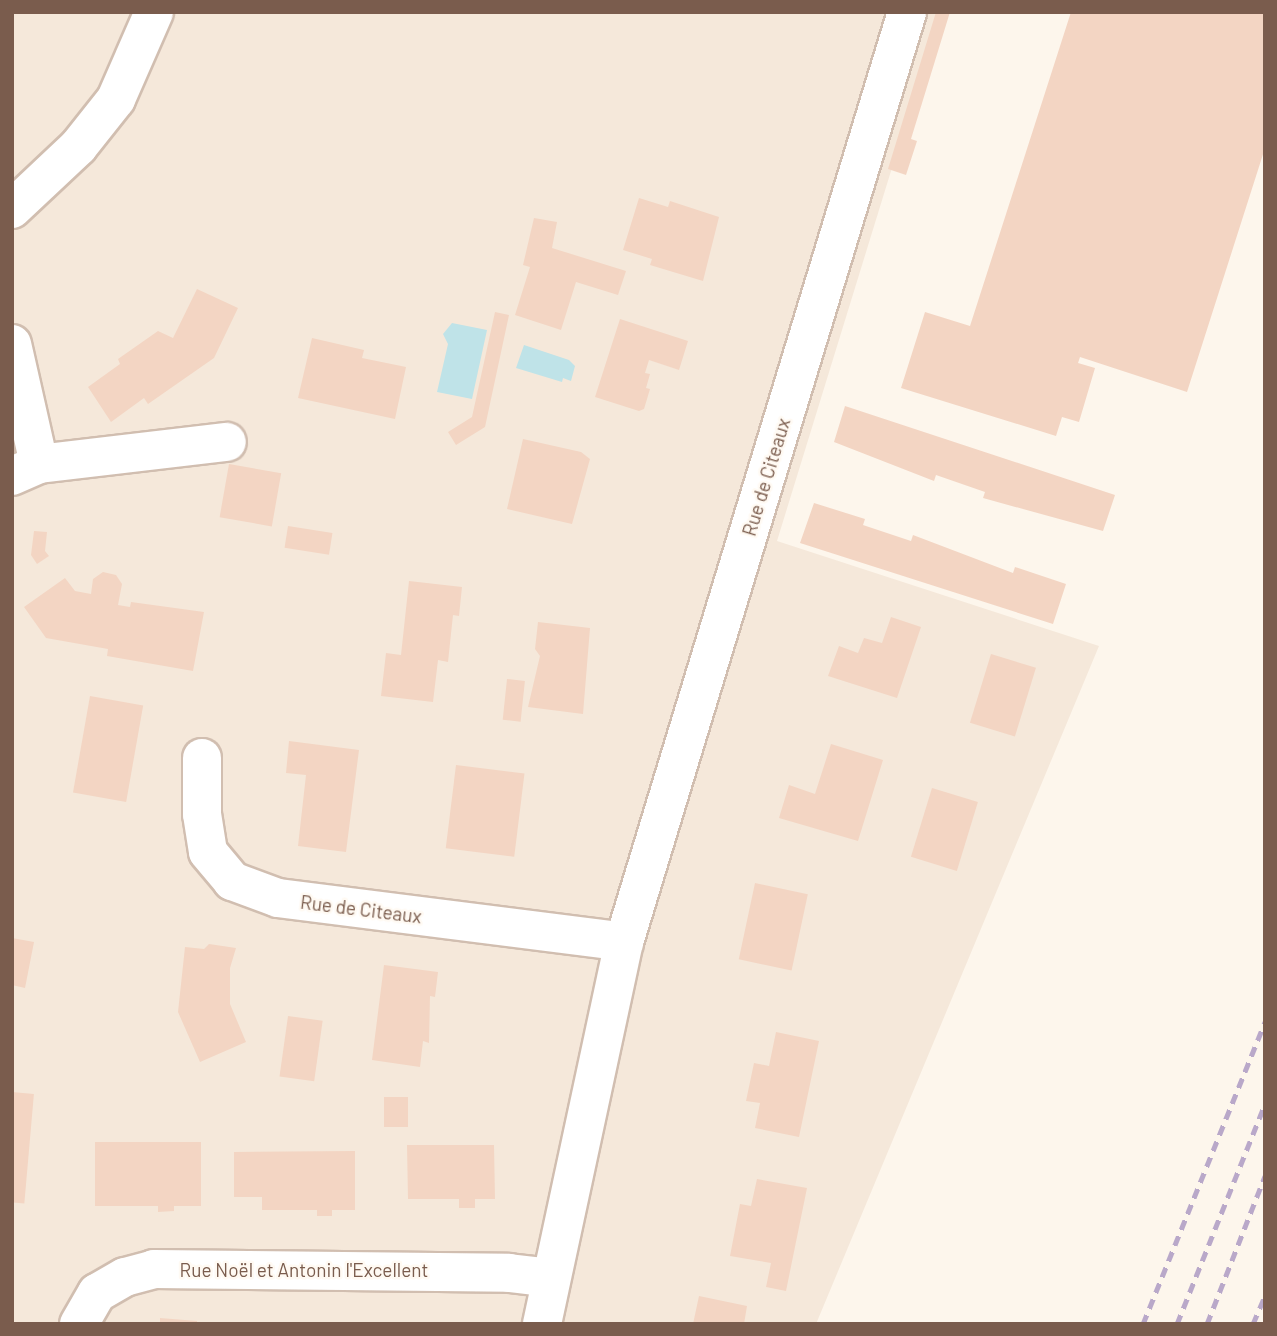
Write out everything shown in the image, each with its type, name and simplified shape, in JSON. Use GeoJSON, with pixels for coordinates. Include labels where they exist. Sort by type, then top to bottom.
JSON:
{"type":"FeatureCollection","features":[{"type":"Feature","properties":{"kind":"street"},"geometry":{"type":"LineString","coordinates":[[12,209],[78,147],[116,99],[154,12]]}},
{"type":"Feature","properties":{"kind":"street","name":"Rue de Citeaux"},"geometry":{"type":"LineString","coordinates":[[542,1324],[624,942],[907,12]]}},
{"type":"Feature","properties":{"kind":"street"},"geometry":{"type":"LineString","coordinates":[[12,344],[26,470],[227,442]]}},
{"type":"Feature","properties":{"kind":"street","name":"Rue de Citeaux"},"geometry":{"type":"LineString","coordinates":[[202,758],[202,814],[208,852],[232,881],[278,898],[624,942]]}},
{"type":"Feature","properties":{"kind":"street","name":"Rue Noël et Antonin l'Excellent"},"geometry":{"type":"LineString","coordinates":[[79,1324],[97,1293],[124,1277],[154,1269],[495,1272],[551,1278]]}},
{"type":"Feature","properties":{"kind":"shaded area"},"geometry":{"type":"Polygon","coordinates":[[[12,12],[940,12],[777,541],[1099,646],[816,1324],[12,1324],[12,12]]]}},
{"type":"Feature","properties":{"kind":"water"},"geometry":{"type":"Polygon","coordinates":[[[452,323],[487,330],[472,399],[437,392],[448,344],[443,334],[452,323]]]}},
{"type":"Feature","properties":{"kind":"water"},"geometry":{"type":"Polygon","coordinates":[[[524,345],[569,360],[575,366],[571,381],[563,378],[562,382],[516,368],[524,345]]]}},
{"type":"Feature","properties":{"kind":"building"},"geometry":{"type":"Polygon","coordinates":[[[936,12],[950,12],[911,139],[917,141],[906,175],[888,169],[936,12]]]}},
{"type":"Feature","properties":{"kind":"building"},"geometry":{"type":"Polygon","coordinates":[[[1071,12],[1265,12],[1265,148],[1187,392],[1080,357],[1078,363],[1095,368],[1079,422],[1062,417],[1056,436],[901,388],[925,312],[970,326],[1071,12]]]}},
{"type":"Feature","properties":{"kind":"building"},"geometry":{"type":"Polygon","coordinates":[[[639,198],[668,207],[670,201],[719,217],[703,281],[650,265],[652,259],[623,250],[639,198]]]}},
{"type":"Feature","properties":{"kind":"building"},"geometry":{"type":"Polygon","coordinates":[[[534,218],[557,222],[552,248],[626,271],[618,295],[576,282],[561,330],[515,315],[530,267],[523,265],[534,218]]]}},
{"type":"Feature","properties":{"kind":"building"},"geometry":{"type":"Polygon","coordinates":[[[197,289],[238,308],[214,358],[148,404],[144,398],[111,422],[88,387],[120,364],[118,359],[158,331],[173,338],[197,289]]]}},
{"type":"Feature","properties":{"kind":"building"},"geometry":{"type":"Polygon","coordinates":[[[495,312],[509,315],[485,427],[456,445],[448,432],[472,417],[495,312]]]}},
{"type":"Feature","properties":{"kind":"building"},"geometry":{"type":"Polygon","coordinates":[[[620,319],[688,341],[679,370],[649,360],[645,373],[650,374],[646,388],[650,389],[644,409],[639,411],[595,397],[620,319]]]}},
{"type":"Feature","properties":{"kind":"building"},"geometry":{"type":"Polygon","coordinates":[[[312,338],[364,350],[362,358],[406,367],[395,419],[298,398],[312,338]]]}},
{"type":"Feature","properties":{"kind":"building"},"geometry":{"type":"Polygon","coordinates":[[[845,406],[1115,495],[1103,531],[983,498],[985,492],[936,475],[934,481],[834,442],[845,406]]]}},
{"type":"Feature","properties":{"kind":"building"},"geometry":{"type":"Polygon","coordinates":[[[523,439],[581,452],[590,459],[572,524],[507,509],[523,439]]]}},
{"type":"Feature","properties":{"kind":"building"},"geometry":{"type":"Polygon","coordinates":[[[229,464],[281,473],[272,526],[220,517],[229,464]]]}},
{"type":"Feature","properties":{"kind":"building"},"geometry":{"type":"Polygon","coordinates":[[[814,503],[865,519],[863,525],[911,541],[913,535],[1013,573],[1015,567],[1066,584],[1053,624],[800,543],[814,503]]]}},
{"type":"Feature","properties":{"kind":"building"},"geometry":{"type":"Polygon","coordinates":[[[288,526],[332,533],[329,555],[285,548],[288,526]]]}},
{"type":"Feature","properties":{"kind":"building"},"geometry":{"type":"Polygon","coordinates":[[[34,531],[47,532],[45,551],[49,556],[37,564],[31,555],[34,531]]]}},
{"type":"Feature","properties":{"kind":"building"},"geometry":{"type":"Polygon","coordinates":[[[103,572],[116,575],[122,584],[118,605],[130,607],[131,602],[204,612],[193,671],[107,656],[108,649],[46,638],[24,607],[65,578],[75,591],[91,594],[93,579],[103,572]]]}},
{"type":"Feature","properties":{"kind":"building"},"geometry":{"type":"Polygon","coordinates":[[[409,581],[462,587],[459,616],[453,615],[448,662],[438,660],[433,702],[381,696],[386,653],[401,655],[409,581]]]}},
{"type":"Feature","properties":{"kind":"building"},"geometry":{"type":"Polygon","coordinates":[[[891,617],[921,627],[897,698],[828,676],[839,646],[858,653],[864,638],[882,643],[891,617]]]}},
{"type":"Feature","properties":{"kind":"building"},"geometry":{"type":"Polygon","coordinates":[[[538,622],[590,628],[583,714],[528,707],[540,656],[535,649],[538,622]]]}},
{"type":"Feature","properties":{"kind":"building"},"geometry":{"type":"Polygon","coordinates":[[[991,654],[1036,668],[1015,737],[970,723],[991,654]]]}},
{"type":"Feature","properties":{"kind":"building"},"geometry":{"type":"Polygon","coordinates":[[[507,679],[525,681],[521,722],[503,720],[507,679]]]}},
{"type":"Feature","properties":{"kind":"building"},"geometry":{"type":"Polygon","coordinates":[[[90,696],[143,705],[126,802],[73,793],[90,696]]]}},
{"type":"Feature","properties":{"kind":"building"},"geometry":{"type":"Polygon","coordinates":[[[289,741],[359,750],[346,852],[298,846],[306,775],[286,773],[289,741]]]}},
{"type":"Feature","properties":{"kind":"building"},"geometry":{"type":"Polygon","coordinates":[[[831,744],[883,760],[858,841],[779,818],[789,785],[815,794],[831,744]]]}},
{"type":"Feature","properties":{"kind":"building"},"geometry":{"type":"Polygon","coordinates":[[[456,765],[524,773],[514,857],[446,848],[456,765]]]}},
{"type":"Feature","properties":{"kind":"building"},"geometry":{"type":"Polygon","coordinates":[[[932,788],[978,802],[957,871],[911,857],[932,788]]]}},
{"type":"Feature","properties":{"kind":"building"},"geometry":{"type":"Polygon","coordinates":[[[755,883],[808,894],[792,971],[739,959],[755,883]]]}},
{"type":"Feature","properties":{"kind":"building"},"geometry":{"type":"Polygon","coordinates":[[[12,938],[34,942],[25,988],[12,985],[12,938]]]}},
{"type":"Feature","properties":{"kind":"building"},"geometry":{"type":"Polygon","coordinates":[[[209,944],[236,948],[230,968],[230,1004],[246,1042],[200,1062],[178,1012],[185,947],[204,949],[209,944]]]}},
{"type":"Feature","properties":{"kind":"building"},"geometry":{"type":"Polygon","coordinates":[[[384,965],[438,972],[435,997],[430,996],[429,1043],[423,1041],[420,1067],[372,1060],[384,965]]]}},
{"type":"Feature","properties":{"kind":"building"},"geometry":{"type":"Polygon","coordinates":[[[288,1016],[323,1021],[314,1081],[280,1076],[288,1016]]]}},
{"type":"Feature","properties":{"kind":"building"},"geometry":{"type":"Polygon","coordinates":[[[776,1032],[819,1041],[799,1137],[755,1128],[760,1103],[746,1101],[754,1063],[769,1066],[776,1032]]]}},
{"type":"Feature","properties":{"kind":"building"},"geometry":{"type":"Polygon","coordinates":[[[12,1092],[34,1094],[24,1203],[12,1202],[12,1092]]]}},
{"type":"Feature","properties":{"kind":"building"},"geometry":{"type":"Polygon","coordinates":[[[384,1097],[408,1097],[408,1127],[384,1127],[384,1097]]]}},
{"type":"Feature","properties":{"kind":"building"},"geometry":{"type":"Polygon","coordinates":[[[95,1142],[201,1142],[201,1206],[174,1206],[174,1211],[158,1212],[158,1206],[95,1206],[95,1142]]]}},
{"type":"Feature","properties":{"kind":"building"},"geometry":{"type":"Polygon","coordinates":[[[407,1145],[494,1145],[495,1199],[475,1199],[475,1208],[459,1208],[459,1199],[408,1199],[407,1145]]]}},
{"type":"Feature","properties":{"kind":"building"},"geometry":{"type":"Polygon","coordinates":[[[355,1151],[355,1210],[332,1210],[332,1216],[317,1216],[317,1210],[262,1210],[262,1197],[234,1197],[234,1152],[355,1151]]]}},
{"type":"Feature","properties":{"kind":"building"},"geometry":{"type":"Polygon","coordinates":[[[757,1179],[807,1188],[786,1291],[766,1287],[771,1263],[730,1256],[740,1204],[751,1206],[757,1179]]]}},
{"type":"Feature","properties":{"kind":"building"},"geometry":{"type":"Polygon","coordinates":[[[699,1296],[747,1306],[744,1324],[693,1324],[699,1296]]]}},
{"type":"Feature","properties":{"kind":"building"},"geometry":{"type":"Polygon","coordinates":[[[160,1318],[197,1321],[197,1324],[160,1324],[160,1318]]]}},
{"type":"Feature","properties":{"kind":"railway"},"geometry":{"type":"LineString","coordinates":[[1143,1324],[1265,1022]]}},
{"type":"Feature","properties":{"kind":"railway"},"geometry":{"type":"LineString","coordinates":[[1177,1324],[1265,1104]]}},
{"type":"Feature","properties":{"kind":"railway"},"geometry":{"type":"LineString","coordinates":[[1207,1324],[1265,1176]]}},
{"type":"Feature","properties":{"kind":"railway"},"geometry":{"type":"LineString","coordinates":[[1253,1324],[1265,1296]]}}]}
